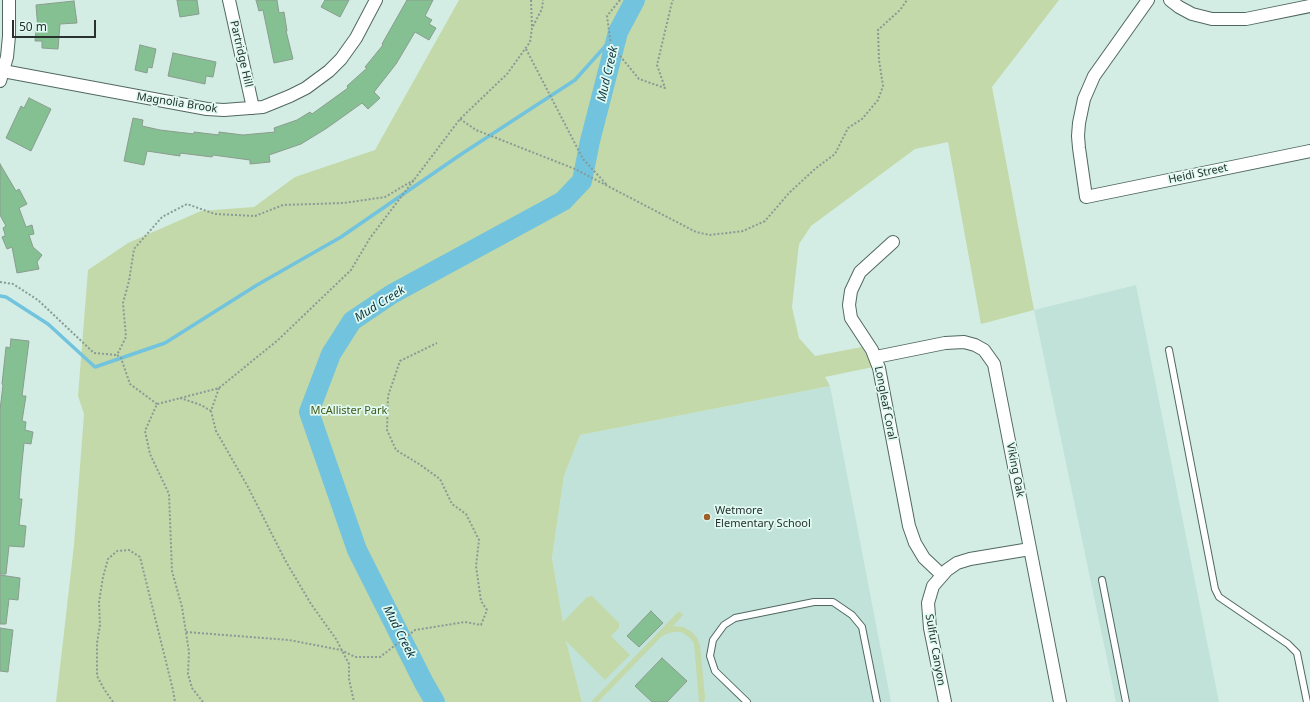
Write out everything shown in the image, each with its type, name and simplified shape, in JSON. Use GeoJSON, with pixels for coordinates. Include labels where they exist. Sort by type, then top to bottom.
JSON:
{"type":"FeatureCollection","features":[{"type":"Feature","properties":{"kind":"street"},"geometry":{"type":"LineString","coordinates":[[2,76],[7,57],[9,36],[9,0]]}},
{"type":"Feature","properties":{"kind":"street","name":"Partridge Hill"},"geometry":{"type":"LineString","coordinates":[[229,0],[253,108]]}},
{"type":"Feature","properties":{"kind":"street","name":"Magnolia Brook"},"geometry":{"type":"LineString","coordinates":[[2,76],[207,109],[224,110],[263,106],[290,96],[306,88],[329,71],[356,38],[376,0]]}},
{"type":"Feature","properties":{"kind":"street","name":"Heidi Street"},"geometry":{"type":"LineString","coordinates":[[1148,0],[1094,76],[1084,98],[1078,123],[1078,136],[1086,197],[1310,151]]}},
{"type":"Feature","properties":{"kind":"street"},"geometry":{"type":"LineString","coordinates":[[1170,0],[1192,14],[1212,19],[1246,19],[1310,6]]}},
{"type":"Feature","properties":{"kind":"street","name":"Longleaf Coral"},"geometry":{"type":"LineString","coordinates":[[893,242],[860,272],[851,291],[849,300],[851,318],[876,356],[909,526],[915,543],[919,550],[942,575]]}},
{"type":"Feature","properties":{"kind":"street","name":"Viking Oak"},"geometry":{"type":"LineString","coordinates":[[876,356],[945,343],[964,342],[975,345],[984,350],[991,358],[996,371],[1060,702]]}},
{"type":"Feature","properties":{"kind":"street","name":"Sulfur Canyon"},"geometry":{"type":"LineString","coordinates":[[945,702],[928,612],[928,603],[933,586],[947,570],[958,563],[970,559],[1030,549]]}},
{"type":"Feature","properties":{"kind":"lane"},"geometry":{"type":"LineString","coordinates":[[1169,350],[1215,589],[1220,597],[1288,644],[1297,653],[1307,702]]}},
{"type":"Feature","properties":{"kind":"lane"},"geometry":{"type":"LineString","coordinates":[[1102,580],[1126,702]]}},
{"type":"Feature","properties":{"kind":"lane"},"geometry":{"type":"LineString","coordinates":[[747,702],[715,671],[710,656],[713,640],[724,625],[735,618],[814,602],[833,602],[852,614],[862,627],[877,702]]}},
{"type":"Feature","properties":{"kind":"path"},"geometry":{"type":"LineString","coordinates":[[157,404],[219,388],[278,340],[351,270],[370,238],[460,119],[507,74],[530,42],[532,28],[531,0]]}},
{"type":"Feature","properties":{"kind":"path"},"geometry":{"type":"LineString","coordinates":[[532,28],[542,9],[543,0]]}},
{"type":"Feature","properties":{"kind":"path"},"geometry":{"type":"LineString","coordinates":[[620,0],[607,16],[611,45],[639,79],[665,88],[657,64],[673,0]]}},
{"type":"Feature","properties":{"kind":"path"},"geometry":{"type":"LineString","coordinates":[[460,119],[476,130],[575,169],[696,232],[710,235],[743,232],[765,221],[789,193],[816,168],[835,154],[848,128],[862,119],[878,100],[883,86],[879,60],[878,30],[900,10],[907,0]]}},
{"type":"Feature","properties":{"kind":"path"},"geometry":{"type":"LineString","coordinates":[[525,49],[584,159],[609,188]]}},
{"type":"Feature","properties":{"kind":"path"},"geometry":{"type":"LineString","coordinates":[[117,355],[126,337],[123,303],[129,281],[134,249],[162,217],[187,204],[215,214],[255,216],[283,205],[344,203],[385,197],[415,179]]}},
{"type":"Feature","properties":{"kind":"path"},"geometry":{"type":"LineString","coordinates":[[0,282],[13,284],[38,300],[94,353],[117,355],[121,358],[130,384],[157,404]]}},
{"type":"Feature","properties":{"kind":"path"},"geometry":{"type":"LineString","coordinates":[[186,632],[289,640],[341,650],[355,657],[380,657],[415,630],[465,622],[481,625],[487,610],[481,601],[476,566],[479,540],[466,514],[452,504],[440,479],[396,450],[387,430],[388,396],[400,361],[438,343]]}},
{"type":"Feature","properties":{"kind":"path"},"geometry":{"type":"LineString","coordinates":[[219,388],[211,411],[216,431],[248,488],[285,560],[311,604],[336,639],[348,664],[349,679],[354,702]]}},
{"type":"Feature","properties":{"kind":"path"},"geometry":{"type":"LineString","coordinates":[[180,398],[201,405],[211,411]]}},
{"type":"Feature","properties":{"kind":"path"},"geometry":{"type":"LineString","coordinates":[[157,404],[145,431],[150,454],[169,494],[172,571],[182,607],[186,632],[189,652],[188,674],[192,688],[202,702]]}},
{"type":"Feature","properties":{"kind":"path"},"geometry":{"type":"LineString","coordinates":[[113,702],[97,676],[97,643],[100,625],[99,602],[103,577],[108,559],[117,551],[129,550],[140,556],[174,690],[175,702]]}},
{"type":"Feature","properties":{"kind":"shaded area"},"geometry":{"type":"Polygon","coordinates":[[[1136,285],[1219,702],[1116,702],[1034,310],[1136,285]]]}},
{"type":"Feature","properties":{"kind":"shaded area","name":"Wetmore Elementary School"},"geometry":{"type":"Polygon","coordinates":[[[830,386],[891,702],[582,702],[567,645],[552,558],[564,476],[580,435],[830,386]]]}},
{"type":"Feature","properties":{"kind":"green space","name":"McAllister Park"},"geometry":{"type":"Polygon","coordinates":[[[459,0],[1059,0],[992,87],[1034,310],[981,324],[948,142],[915,149],[811,226],[799,244],[792,307],[799,338],[815,356],[862,347],[873,367],[825,377],[830,386],[580,435],[564,476],[552,558],[563,622],[587,597],[592,596],[619,623],[619,628],[611,636],[630,655],[605,680],[566,641],[582,702],[56,702],[74,545],[84,414],[78,396],[88,270],[128,243],[201,211],[254,207],[295,177],[375,150],[459,0]]]}},
{"type":"Feature","properties":{"kind":"green space"},"geometry":{"type":"Polygon","coordinates":[[[679,611],[683,615],[673,626],[683,627],[692,632],[700,645],[705,697],[704,702],[699,702],[694,644],[692,640],[681,632],[673,632],[661,637],[598,702],[591,702],[679,611]]]}},
{"type":"Feature","properties":{"kind":"building"},"geometry":{"type":"Polygon","coordinates":[[[177,0],[197,0],[199,14],[180,17],[177,0]]]}},
{"type":"Feature","properties":{"kind":"building"},"geometry":{"type":"Polygon","coordinates":[[[256,0],[277,0],[279,13],[284,12],[286,31],[293,59],[274,63],[263,10],[259,11],[256,0]]]}},
{"type":"Feature","properties":{"kind":"building"},"geometry":{"type":"Polygon","coordinates":[[[325,0],[349,0],[340,17],[321,7],[325,0]]]}},
{"type":"Feature","properties":{"kind":"building"},"geometry":{"type":"Polygon","coordinates":[[[407,0],[433,0],[425,16],[432,20],[429,24],[436,28],[429,40],[415,32],[396,64],[374,92],[380,98],[368,109],[362,103],[327,128],[301,144],[269,155],[270,162],[250,164],[250,160],[213,155],[212,157],[180,153],[180,156],[147,151],[144,165],[124,161],[133,118],[143,120],[142,126],[160,130],[194,134],[194,132],[219,135],[219,132],[243,135],[275,132],[274,128],[297,120],[310,112],[312,114],[348,88],[347,86],[367,68],[365,67],[383,45],[382,44],[407,0]]]}},
{"type":"Feature","properties":{"kind":"building"},"geometry":{"type":"Polygon","coordinates":[[[74,1],[77,23],[60,24],[58,49],[42,48],[42,41],[35,41],[36,30],[38,30],[36,5],[74,1]]]}},
{"type":"Feature","properties":{"kind":"building"},"geometry":{"type":"Polygon","coordinates":[[[140,45],[156,49],[152,68],[148,67],[147,73],[135,70],[140,45]]]}},
{"type":"Feature","properties":{"kind":"building"},"geometry":{"type":"Polygon","coordinates":[[[173,53],[216,62],[213,77],[206,76],[205,84],[168,76],[173,53]]]}},
{"type":"Feature","properties":{"kind":"building"},"geometry":{"type":"Polygon","coordinates":[[[29,98],[51,109],[31,151],[6,138],[21,106],[24,108],[29,98]]]}},
{"type":"Feature","properties":{"kind":"building"},"geometry":{"type":"Polygon","coordinates":[[[0,164],[16,191],[19,189],[27,204],[19,208],[26,227],[32,225],[34,234],[29,235],[33,247],[42,255],[37,262],[39,269],[17,273],[12,247],[7,249],[2,237],[5,236],[3,228],[6,226],[0,215],[0,164]]]}},
{"type":"Feature","properties":{"kind":"building"},"geometry":{"type":"Polygon","coordinates":[[[11,339],[29,341],[22,396],[26,396],[22,421],[26,422],[25,430],[33,432],[31,444],[24,443],[21,473],[19,499],[22,499],[19,525],[26,526],[24,547],[9,546],[6,574],[0,574],[0,410],[6,347],[10,348],[11,339]]]}},
{"type":"Feature","properties":{"kind":"building"},"geometry":{"type":"Polygon","coordinates":[[[0,575],[20,578],[18,600],[9,599],[6,624],[0,624],[0,575]]]}},
{"type":"Feature","properties":{"kind":"building"},"geometry":{"type":"Polygon","coordinates":[[[651,611],[663,623],[639,647],[627,636],[651,611]]]}},
{"type":"Feature","properties":{"kind":"building"},"geometry":{"type":"Polygon","coordinates":[[[0,628],[13,630],[8,672],[0,671],[0,628]]]}},
{"type":"Feature","properties":{"kind":"building"},"geometry":{"type":"Polygon","coordinates":[[[662,658],[687,681],[667,702],[652,702],[635,686],[662,658]]]}},
{"type":"Feature","properties":{"kind":"waterway","name":"Mud Creek"},"geometry":{"type":"LineString","coordinates":[[435,702],[357,550],[309,412],[331,354],[352,321],[392,294],[563,201],[582,181],[590,141],[618,32],[635,0]]}},
{"type":"Feature","properties":{"kind":"waterway"},"geometry":{"type":"LineString","coordinates":[[0,296],[6,297],[48,324],[95,367],[165,343],[257,285],[341,237],[460,155],[575,80],[618,32]]}},
{"type":"Feature","properties":{"kind":"place","name":"Wetmore Elementary School"},"geometry":{"type":"Point","coordinates":[707,517]}}]}
